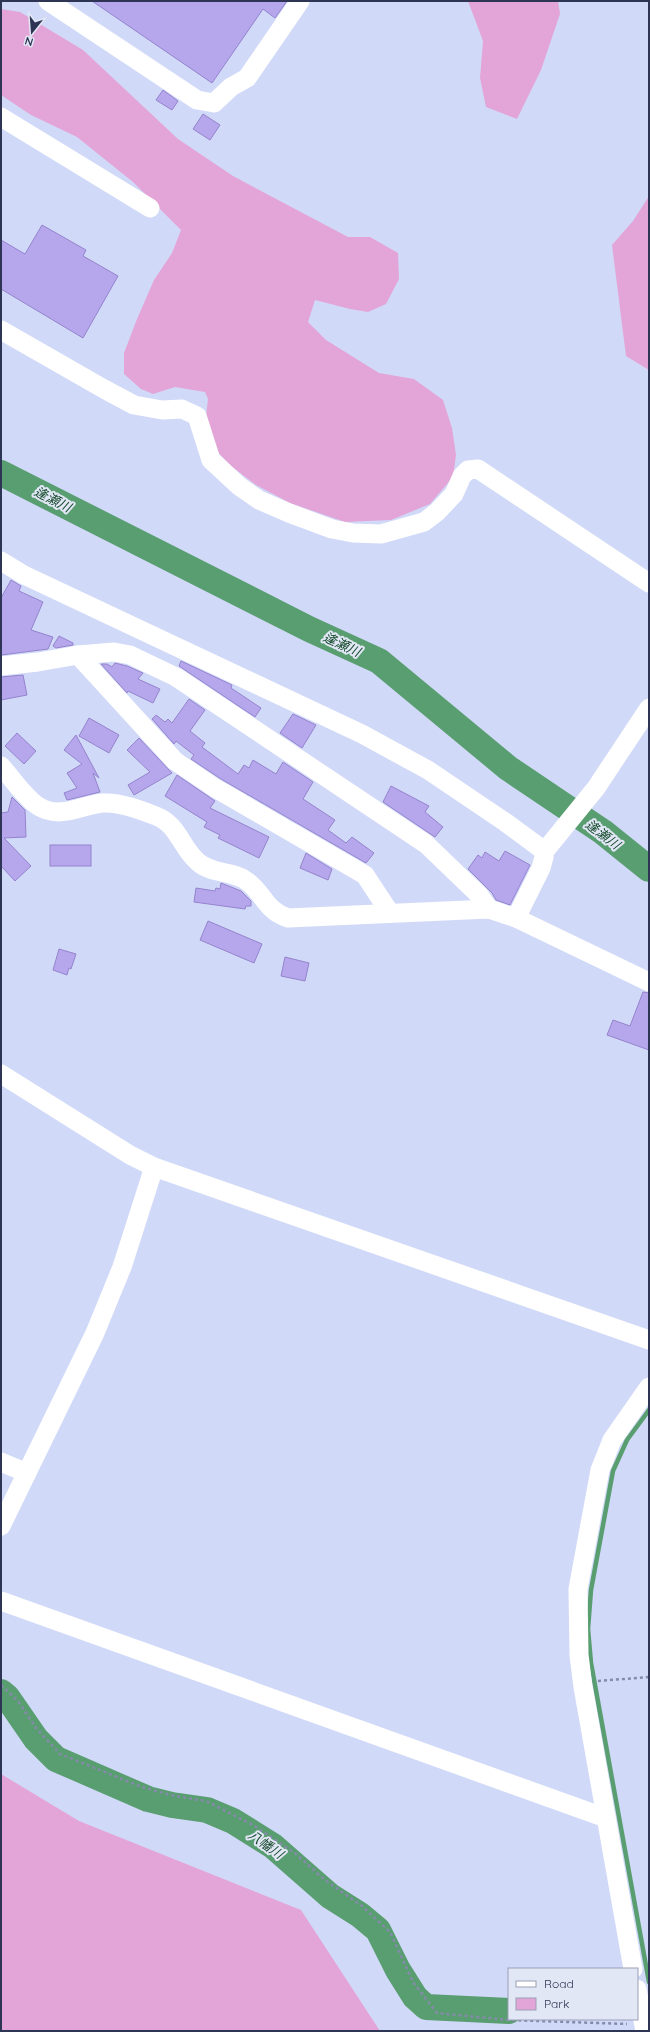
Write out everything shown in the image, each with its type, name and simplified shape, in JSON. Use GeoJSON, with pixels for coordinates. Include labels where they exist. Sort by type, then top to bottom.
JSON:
{"type":"FeatureCollection","features":[{"type":"Feature","properties":{"kind":"street"},"geometry":{"type":"LineString","coordinates":[[48,1],[197,100],[214,103],[231,87],[247,78],[300,1]]}},
{"type":"Feature","properties":{"kind":"street"},"geometry":{"type":"LineString","coordinates":[[1,118],[150,208]]}},
{"type":"Feature","properties":{"kind":"street"},"geometry":{"type":"LineString","coordinates":[[1,330],[134,405],[162,410],[182,409],[194,414],[197,416],[211,460],[239,486],[259,500],[289,513],[332,529],[353,533],[381,534],[424,522],[437,512],[454,494],[462,476],[468,470],[478,469],[649,583]]}},
{"type":"Feature","properties":{"kind":"street"},"geometry":{"type":"LineString","coordinates":[[1,561],[24,575],[182,647],[301,706],[362,734],[428,770],[505,822],[547,847]]}},
{"type":"Feature","properties":{"kind":"street"},"geometry":{"type":"LineString","coordinates":[[171,675],[182,647]]}},
{"type":"Feature","properties":{"kind":"street"},"geometry":{"type":"LineString","coordinates":[[1,666],[38,662],[78,655],[114,652],[130,656],[171,675],[193,687],[426,844],[479,895],[489,909]]}},
{"type":"Feature","properties":{"kind":"street"},"geometry":{"type":"LineString","coordinates":[[78,655],[175,761],[215,788],[365,875],[390,913]]}},
{"type":"Feature","properties":{"kind":"street"},"geometry":{"type":"LineString","coordinates":[[516,918],[544,863],[547,847],[586,801],[649,708]]}},
{"type":"Feature","properties":{"kind":"street"},"geometry":{"type":"LineString","coordinates":[[1,766],[33,802],[44,809],[70,812],[99,804],[116,803],[164,820],[172,826],[192,856],[203,866],[240,877],[248,882],[266,904],[288,918],[489,909],[516,918],[649,982]]}},
{"type":"Feature","properties":{"kind":"street"},"geometry":{"type":"LineString","coordinates":[[1,1074],[130,1155],[154,1168],[649,1340]]}},
{"type":"Feature","properties":{"kind":"street"},"geometry":{"type":"LineString","coordinates":[[1,1526],[104,1311],[122,1267],[154,1168]]}},
{"type":"Feature","properties":{"kind":"street"},"geometry":{"type":"LineString","coordinates":[[634,1968],[606,1818],[579,1655],[578,1589],[600,1470],[612,1440],[623,1422],[649,1388]]}},
{"type":"Feature","properties":{"kind":"street"},"geometry":{"type":"LineString","coordinates":[[1,1462],[27,1473]]}},
{"type":"Feature","properties":{"kind":"street"},"geometry":{"type":"LineString","coordinates":[[1,1601],[606,1818]]}},
{"type":"Feature","properties":{"kind":"path"},"geometry":{"type":"LineString","coordinates":[[604,1680],[649,1677]]}},
{"type":"Feature","properties":{"kind":"path"},"geometry":{"type":"LineString","coordinates":[[1,1685],[18,1700],[36,1728],[60,1754],[139,1786],[170,1794],[206,1800],[253,1825],[296,1854],[325,1880],[362,1906],[390,1932],[412,1982],[437,2013],[508,2020]]}},
{"type":"Feature","properties":{"kind":"green space"},"geometry":{"type":"Polygon","coordinates":[[[468,1],[558,1],[560,14],[541,70],[517,119],[486,107],[480,78],[483,41],[468,1]]]}},
{"type":"Feature","properties":{"kind":"green space"},"geometry":{"type":"Polygon","coordinates":[[[1,9],[20,12],[83,50],[178,139],[233,176],[348,237],[370,237],[398,253],[399,279],[386,304],[368,312],[315,300],[308,322],[326,340],[379,373],[414,379],[443,400],[452,428],[456,455],[453,477],[430,504],[391,520],[345,522],[290,503],[256,485],[231,466],[212,446],[205,425],[208,399],[205,392],[175,387],[153,394],[141,389],[124,374],[124,353],[137,319],[154,280],[172,253],[181,230],[133,182],[77,137],[31,115],[1,95],[1,9]]]}},
{"type":"Feature","properties":{"kind":"green space"},"geometry":{"type":"Polygon","coordinates":[[[649,196],[649,370],[626,356],[612,245],[633,221],[649,196]]]}},
{"type":"Feature","properties":{"kind":"green space"},"geometry":{"type":"Polygon","coordinates":[[[1,1774],[79,1821],[301,1910],[380,2031],[1,2031],[1,1774]]]}},
{"type":"Feature","properties":{"kind":"building"},"geometry":{"type":"Polygon","coordinates":[[[92,1],[287,1],[275,18],[263,9],[212,83],[92,1]]]}},
{"type":"Feature","properties":{"kind":"building"},"geometry":{"type":"Polygon","coordinates":[[[163,90],[178,101],[172,110],[156,100],[163,90]]]}},
{"type":"Feature","properties":{"kind":"building"},"geometry":{"type":"Polygon","coordinates":[[[203,114],[220,125],[210,140],[193,129],[203,114]]]}},
{"type":"Feature","properties":{"kind":"building"},"geometry":{"type":"Polygon","coordinates":[[[42,225],[86,250],[83,256],[118,276],[83,338],[1,289],[1,240],[25,254],[42,225]]]}},
{"type":"Feature","properties":{"kind":"building"},"geometry":{"type":"Polygon","coordinates":[[[11,580],[21,586],[19,591],[43,602],[31,630],[53,637],[48,649],[1,655],[1,598],[11,580]]]}},
{"type":"Feature","properties":{"kind":"building"},"geometry":{"type":"Polygon","coordinates":[[[59,636],[73,643],[73,645],[56,648],[53,646],[59,636]]]}},
{"type":"Feature","properties":{"kind":"building"},"geometry":{"type":"Polygon","coordinates":[[[181,661],[232,685],[231,688],[261,708],[255,717],[179,666],[181,661]]]}},
{"type":"Feature","properties":{"kind":"building"},"geometry":{"type":"Polygon","coordinates":[[[115,663],[127,666],[143,673],[138,679],[160,689],[153,703],[128,691],[127,693],[101,664],[107,664],[112,667],[115,663]]]}},
{"type":"Feature","properties":{"kind":"building"},"geometry":{"type":"Polygon","coordinates":[[[23,675],[27,695],[1,700],[1,677],[23,675]]]}},
{"type":"Feature","properties":{"kind":"building"},"geometry":{"type":"Polygon","coordinates":[[[189,699],[205,710],[190,731],[205,743],[202,747],[238,774],[244,765],[249,768],[253,760],[276,774],[283,762],[313,782],[303,799],[335,820],[328,830],[346,843],[352,837],[374,853],[366,863],[221,779],[191,759],[194,755],[176,741],[174,744],[152,719],[156,715],[165,722],[168,719],[172,723],[189,699]]]}},
{"type":"Feature","properties":{"kind":"building"},"geometry":{"type":"Polygon","coordinates":[[[293,714],[316,725],[302,748],[280,733],[293,714]]]}},
{"type":"Feature","properties":{"kind":"building"},"geometry":{"type":"Polygon","coordinates":[[[89,718],[119,735],[109,753],[79,736],[89,718]]]}},
{"type":"Feature","properties":{"kind":"building"},"geometry":{"type":"Polygon","coordinates":[[[17,733],[36,751],[24,764],[5,746],[17,733]]]}},
{"type":"Feature","properties":{"kind":"building"},"geometry":{"type":"Polygon","coordinates":[[[76,735],[99,778],[93,773],[100,792],[67,800],[64,793],[77,788],[67,773],[82,764],[64,750],[76,735]]]}},
{"type":"Feature","properties":{"kind":"building"},"geometry":{"type":"Polygon","coordinates":[[[139,738],[172,773],[134,795],[128,785],[150,772],[127,750],[139,738]]]}},
{"type":"Feature","properties":{"kind":"building"},"geometry":{"type":"Polygon","coordinates":[[[177,775],[215,801],[210,808],[269,837],[259,858],[218,838],[220,835],[204,827],[207,822],[165,796],[177,775]]]}},
{"type":"Feature","properties":{"kind":"building"},"geometry":{"type":"Polygon","coordinates":[[[391,786],[429,806],[425,812],[443,827],[435,837],[383,802],[391,786]]]}},
{"type":"Feature","properties":{"kind":"building"},"geometry":{"type":"Polygon","coordinates":[[[12,797],[25,810],[26,837],[4,838],[31,866],[15,881],[1,866],[1,813],[8,812],[12,797]]]}},
{"type":"Feature","properties":{"kind":"building"},"geometry":{"type":"Polygon","coordinates":[[[50,845],[91,845],[91,866],[50,866],[50,845]]]}},
{"type":"Feature","properties":{"kind":"building"},"geometry":{"type":"Polygon","coordinates":[[[505,851],[530,865],[510,905],[496,900],[492,893],[468,869],[478,855],[482,858],[485,852],[499,861],[505,851]]]}},
{"type":"Feature","properties":{"kind":"building"},"geometry":{"type":"Polygon","coordinates":[[[306,853],[332,869],[328,880],[300,868],[306,853]]]}},
{"type":"Feature","properties":{"kind":"building"},"geometry":{"type":"Polygon","coordinates":[[[221,883],[241,891],[251,901],[251,906],[246,906],[245,909],[194,902],[196,888],[215,891],[216,888],[220,889],[221,883]]]}},
{"type":"Feature","properties":{"kind":"building"},"geometry":{"type":"Polygon","coordinates":[[[208,921],[262,944],[254,963],[200,940],[208,921]]]}},
{"type":"Feature","properties":{"kind":"building"},"geometry":{"type":"Polygon","coordinates":[[[59,949],[76,954],[71,969],[69,968],[67,975],[53,970],[59,949]]]}},
{"type":"Feature","properties":{"kind":"building"},"geometry":{"type":"Polygon","coordinates":[[[285,957],[309,963],[305,981],[281,976],[285,957]]]}},
{"type":"Feature","properties":{"kind":"building"},"geometry":{"type":"Polygon","coordinates":[[[643,992],[649,993],[649,1050],[607,1035],[613,1020],[630,1026],[643,992]]]}},
{"type":"Feature","properties":{"kind":"waterway","name":"逢瀬川"},"geometry":{"type":"LineString","coordinates":[[1,473],[309,629],[379,661],[508,768],[603,832],[649,869]]}},
{"type":"Feature","properties":{"kind":"waterway"},"geometry":{"type":"LineString","coordinates":[[649,1410],[627,1440],[613,1471],[591,1590],[588,1629],[591,1663],[649,1982]]}},
{"type":"Feature","properties":{"kind":"waterway","name":"八幡川"},"geometry":{"type":"LineString","coordinates":[[1,1692],[7,1697],[36,1739],[56,1759],[148,1799],[172,1805],[207,1810],[233,1821],[273,1846],[330,1896],[360,1915],[378,1930],[398,1970],[415,1997],[426,2007],[508,2011]]}}]}
